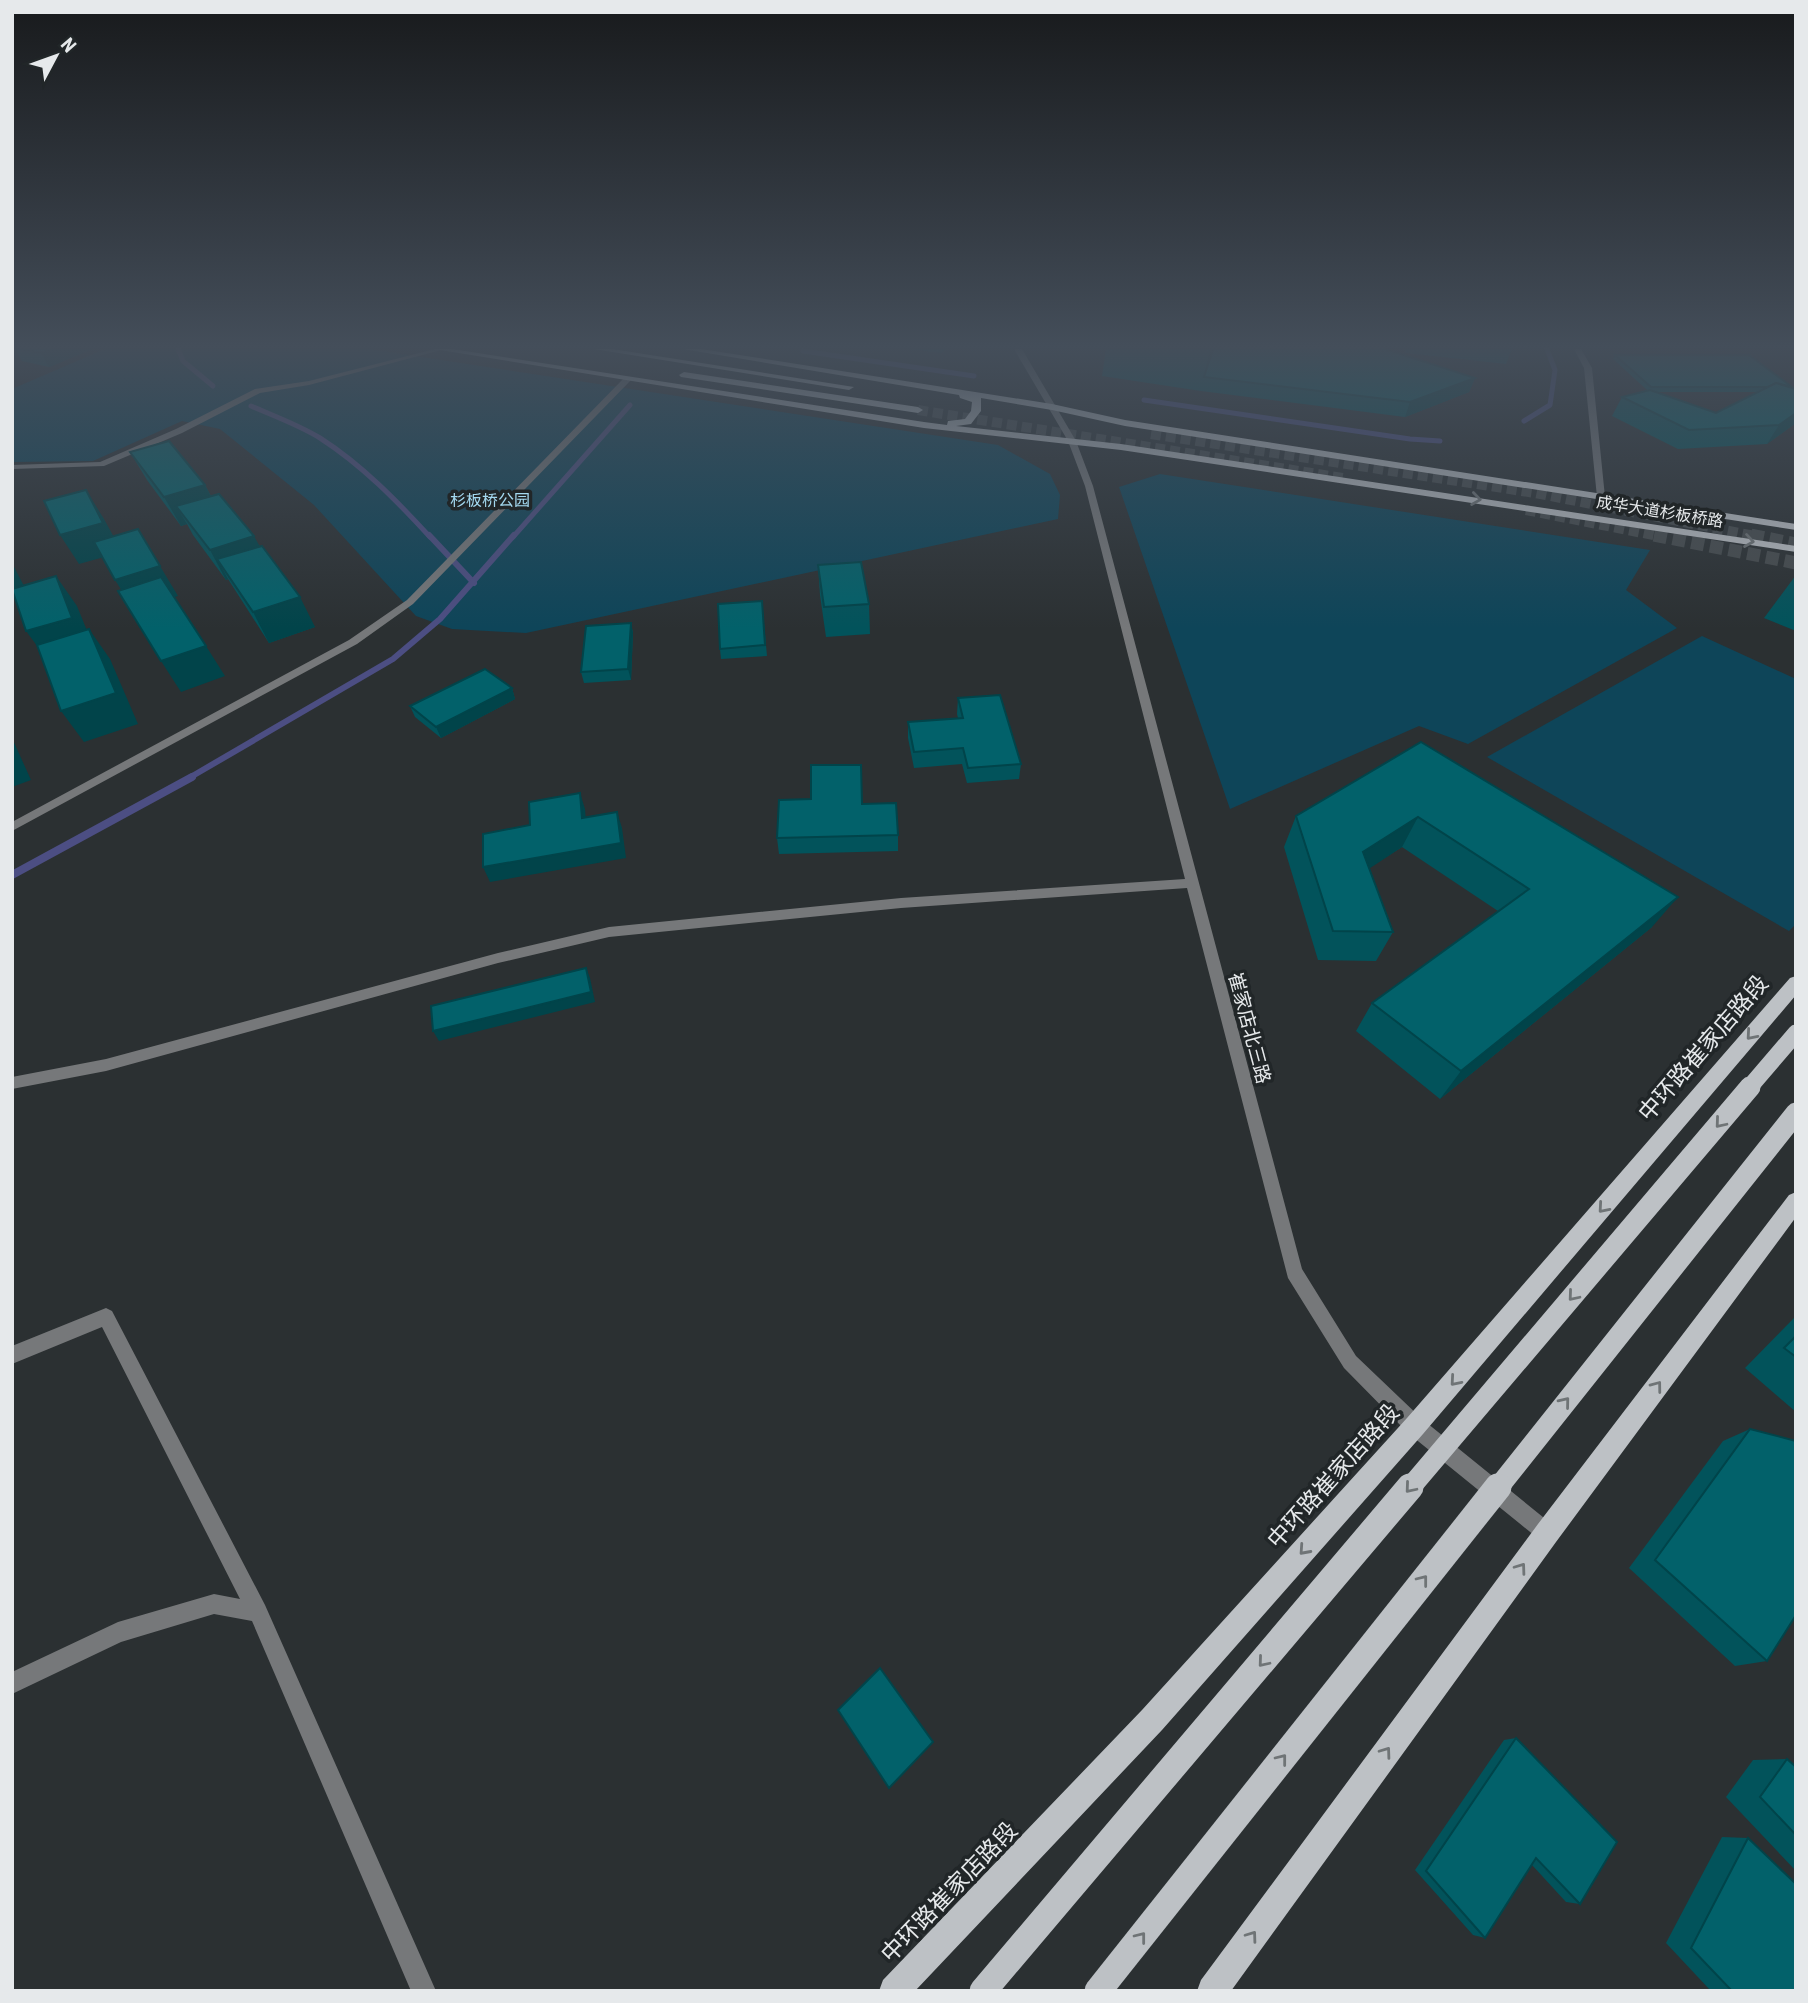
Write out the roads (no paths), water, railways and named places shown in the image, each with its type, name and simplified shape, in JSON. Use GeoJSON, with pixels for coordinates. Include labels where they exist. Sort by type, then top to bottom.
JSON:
{"type":"FeatureCollection","features":[{"type":"Feature","properties":{"kind":"main road","name":"成华大道杉板桥路"},"geometry":{"type":"LineString","coordinates":[[1082,442],[1528,506],[1796,549]]}},
{"type":"Feature","properties":{"kind":"main road","name":"成华大道杉板桥路"},"geometry":{"type":"LineString","coordinates":[[1250,442],[1796,527]]}},
{"type":"Feature","properties":{"kind":"main road","name":"中环路崔家店路段"},"geometry":{"type":"LineString","coordinates":[[894,1991],[1152,1720],[1415,1426],[1796,983]]}},
{"type":"Feature","properties":{"kind":"main road"},"geometry":{"type":"LineString","coordinates":[[983,1991],[1796,1033]]}},
{"type":"Feature","properties":{"kind":"main road"},"geometry":{"type":"LineString","coordinates":[[1098,1991],[1796,1113]]}},
{"type":"Feature","properties":{"kind":"main road"},"geometry":{"type":"LineString","coordinates":[[1212,1991],[1547,1533],[1796,1201]]}},
{"type":"Feature","properties":{"kind":"street"},"geometry":{"type":"LineString","coordinates":[[12,467],[101,464],[152,442]]}},
{"type":"Feature","properties":{"kind":"street"},"geometry":{"type":"LineString","coordinates":[[12,827],[353,642],[410,602],[566,442]]}},
{"type":"Feature","properties":{"kind":"street","name":"崔家店北三路"},"geometry":{"type":"LineString","coordinates":[[1073,442],[1089,486],[1294,1272],[1350,1362],[1415,1426],[1547,1533]]}},
{"type":"Feature","properties":{"kind":"street"},"geometry":{"type":"LineString","coordinates":[[1596,442],[1601,497]]}},
{"type":"Feature","properties":{"kind":"street"},"geometry":{"type":"LineString","coordinates":[[12,1083],[106,1065],[498,958],[609,932],[901,903],[1193,883]]}},
{"type":"Feature","properties":{"kind":"street"},"geometry":{"type":"LineString","coordinates":[[12,1355],[106,1317],[258,1612],[424,1991]]}},
{"type":"Feature","properties":{"kind":"street"},"geometry":{"type":"LineString","coordinates":[[12,1683],[118,1632],[214,1605],[258,1612]]}},
{"type":"Feature","properties":{"kind":"waterway"},"geometry":{"type":"LineString","coordinates":[[326,442],[378,484],[430,537]]}},
{"type":"Feature","properties":{"kind":"waterway"},"geometry":{"type":"LineString","coordinates":[[513,537],[597,442]]}},
{"type":"Feature","properties":{"kind":"waterway"},"geometry":{"type":"LineString","coordinates":[[429,535],[473,582]]}},
{"type":"Feature","properties":{"kind":"waterway"},"geometry":{"type":"LineString","coordinates":[[473,582],[514,535]]}},
{"type":"Feature","properties":{"kind":"waterway"},"geometry":{"type":"LineString","coordinates":[[189,778],[393,659],[440,619],[473,582]]}},
{"type":"Feature","properties":{"kind":"waterway"},"geometry":{"type":"LineString","coordinates":[[12,875],[192,777]]}},
{"type":"Feature","properties":{"kind":"tunnel"},"geometry":{"type":"LineString","coordinates":[[1121,442],[1343,478]]}},
{"type":"Feature","properties":{"kind":"tunnel"},"geometry":{"type":"LineString","coordinates":[[1206,442],[1535,493],[1760,537]]}},
{"type":"Feature","properties":{"kind":"tunnel"},"geometry":{"type":"LineString","coordinates":[[1526,510],[1663,537]]}},
{"type":"Feature","properties":{"kind":"tunnel"},"geometry":{"type":"LineString","coordinates":[[1654,535],[1796,563]]}},
{"type":"Feature","properties":{"kind":"tunnel"},"geometry":{"type":"LineString","coordinates":[[1751,535],[1796,544]]}},
{"type":"Feature","properties":{"kind":"park label","name":"杉板桥公园"},"geometry":{"type":"Point","coordinates":[490,500]}}]}
